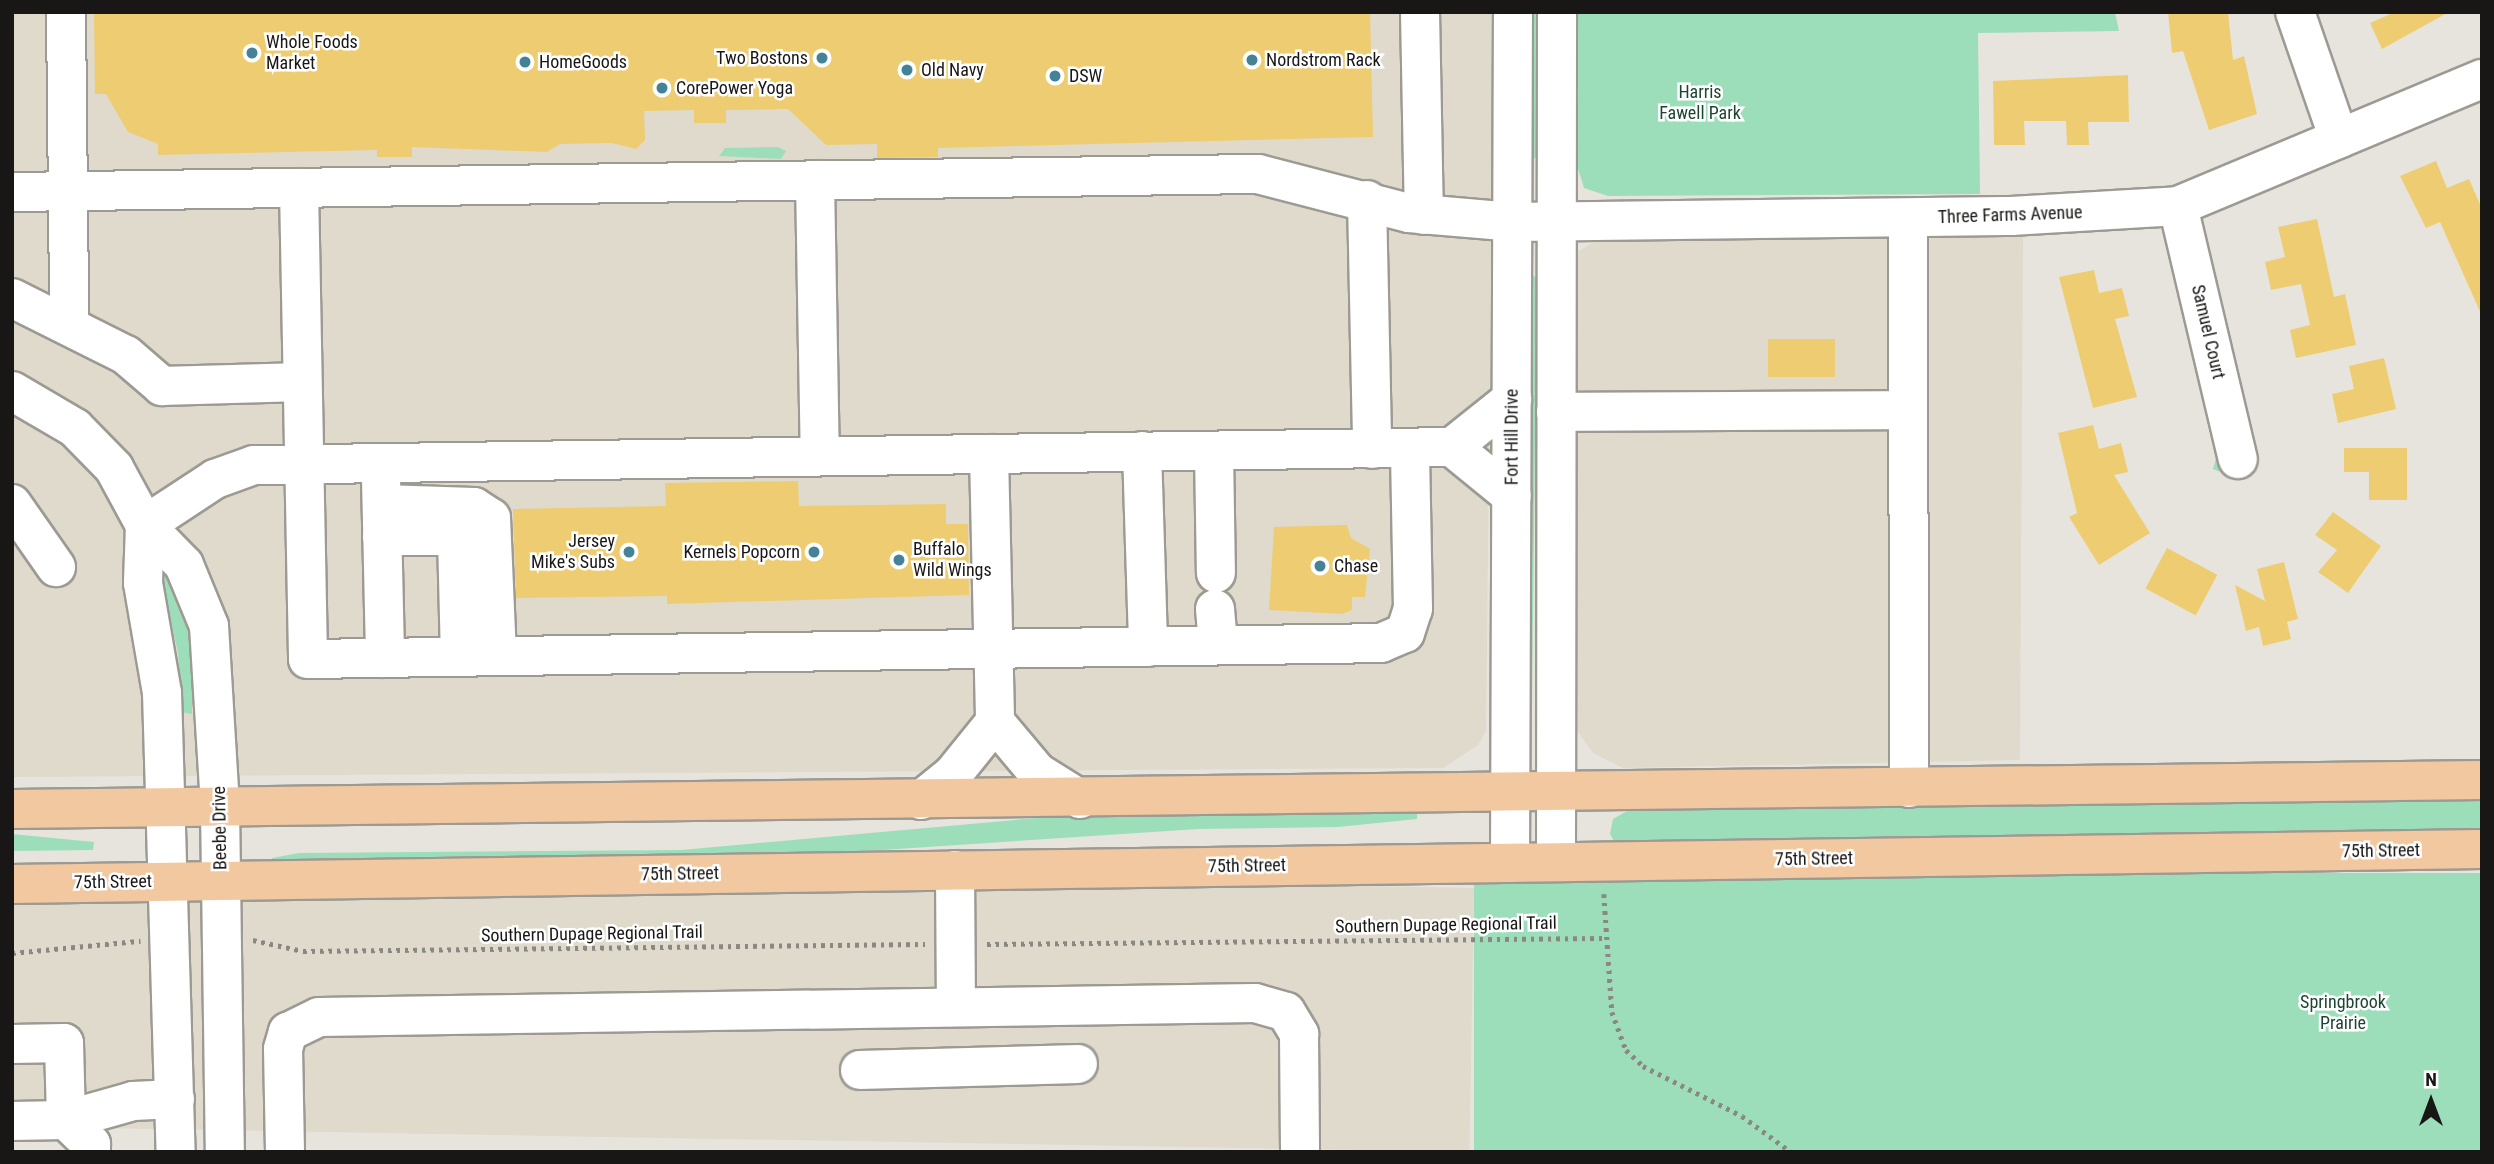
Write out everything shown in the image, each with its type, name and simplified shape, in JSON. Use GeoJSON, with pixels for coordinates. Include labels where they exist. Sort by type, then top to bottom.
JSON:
{"type":"FeatureCollection","features":[{"type":"Feature","properties":{"kind":"main road"},"geometry":{"type":"LineString","coordinates":[[12,809],[1511,794],[2482,780]]}},
{"type":"Feature","properties":{"kind":"main road","name":"75th Street"},"geometry":{"type":"LineString","coordinates":[[12,884],[2482,849]]}},
{"type":"Feature","properties":{"kind":"street"},"geometry":{"type":"LineString","coordinates":[[66,12],[65,191],[69,323]]}},
{"type":"Feature","properties":{"kind":"street"},"geometry":{"type":"LineString","coordinates":[[1420,12],[1424,215]]}},
{"type":"Feature","properties":{"kind":"street","name":"Fort Hill Drive"},"geometry":{"type":"LineString","coordinates":[[1510,863],[1513,12]]}},
{"type":"Feature","properties":{"kind":"street"},"geometry":{"type":"LineString","coordinates":[[1556,862],[1557,12]]}},
{"type":"Feature","properties":{"kind":"street"},"geometry":{"type":"LineString","coordinates":[[2295,12],[2339,139]]}},
{"type":"Feature","properties":{"kind":"street","name":"Three Farms Avenue"},"geometry":{"type":"LineString","coordinates":[[12,192],[1258,174],[1424,215],[1513,222],[1908,218],[2178,206],[2482,79]]}},
{"type":"Feature","properties":{"kind":"street"},"geometry":{"type":"LineString","coordinates":[[815,180],[820,456]]}},
{"type":"Feature","properties":{"kind":"street"},"geometry":{"type":"LineString","coordinates":[[299,188],[302,382],[307,463],[309,659],[1148,646],[1216,609],[1381,643],[1405,633],[1413,609],[1410,448]]}},
{"type":"Feature","properties":{"kind":"street"},"geometry":{"type":"LineString","coordinates":[[1367,200],[1372,449]]}},
{"type":"Feature","properties":{"kind":"street","name":"Samuel Court"},"geometry":{"type":"LineString","coordinates":[[2178,206],[2238,459]]}},
{"type":"Feature","properties":{"kind":"street"},"geometry":{"type":"LineString","coordinates":[[1908,218],[1909,788]]}},
{"type":"Feature","properties":{"kind":"street"},"geometry":{"type":"LineString","coordinates":[[12,298],[69,323],[126,355],[162,386],[302,382]]}},
{"type":"Feature","properties":{"kind":"street","name":"Beebe Drive"},"geometry":{"type":"LineString","coordinates":[[12,391],[94,445],[145,525],[184,565],[209,626],[220,806],[225,1152]]}},
{"type":"Feature","properties":{"kind":"street"},"geometry":{"type":"LineString","coordinates":[[176,1152],[166,807],[158,652],[143,583],[145,525],[215,479],[254,465],[381,461],[1452,447],[1512,398]]}},
{"type":"Feature","properties":{"kind":"street"},"geometry":{"type":"LineString","coordinates":[[1556,412],[1908,410]]}},
{"type":"Feature","properties":{"kind":"street"},"geometry":{"type":"LineString","coordinates":[[1452,447],[1512,496]]}},
{"type":"Feature","properties":{"kind":"street"},"geometry":{"type":"LineString","coordinates":[[1214,451],[1216,609]]}},
{"type":"Feature","properties":{"kind":"street"},"geometry":{"type":"LineString","coordinates":[[1142,452],[1148,646]]}},
{"type":"Feature","properties":{"kind":"street"},"geometry":{"type":"LineString","coordinates":[[989,454],[995,722],[1037,772],[1080,799]]}},
{"type":"Feature","properties":{"kind":"street"},"geometry":{"type":"LineString","coordinates":[[381,461],[385,658]]}},
{"type":"Feature","properties":{"kind":"street"},"geometry":{"type":"LineString","coordinates":[[12,504],[56,567]]}},
{"type":"Feature","properties":{"kind":"street"},"geometry":{"type":"LineString","coordinates":[[382,520],[474,507],[491,518],[479,656]]}},
{"type":"Feature","properties":{"kind":"street"},"geometry":{"type":"LineString","coordinates":[[382,520],[457,536],[479,656]]}},
{"type":"Feature","properties":{"kind":"street"},"geometry":{"type":"LineString","coordinates":[[921,800],[953,774],[995,722]]}},
{"type":"Feature","properties":{"kind":"street"},"geometry":{"type":"LineString","coordinates":[[955,870],[956,1007]]}},
{"type":"Feature","properties":{"kind":"street"},"geometry":{"type":"LineString","coordinates":[[285,1152],[283,1048],[288,1032],[310,1018],[956,1007],[1271,1005],[1286,1012],[1299,1034],[1300,1152]]}},
{"type":"Feature","properties":{"kind":"street"},"geometry":{"type":"LineString","coordinates":[[12,1044],[64,1043],[66,1120],[91,1143],[91,1152]]}},
{"type":"Feature","properties":{"kind":"street"},"geometry":{"type":"LineString","coordinates":[[860,1070],[1078,1064]]}},
{"type":"Feature","properties":{"kind":"street"},"geometry":{"type":"LineString","coordinates":[[12,1121],[66,1120],[133,1101],[175,1099]]}},
{"type":"Feature","properties":{"kind":"path"},"geometry":{"type":"LineString","coordinates":[[1603,862],[1605,938],[1612,1012],[1626,1050],[1643,1066],[1742,1116],[1791,1152]]}},
{"type":"Feature","properties":{"kind":"path","name":"Southern Dupage Regional Trail"},"geometry":{"type":"LineString","coordinates":[[976,944],[1605,938]]}},
{"type":"Feature","properties":{"kind":"path","name":"Southern Dupage Regional Trail"},"geometry":{"type":"LineString","coordinates":[[249,939],[303,951],[938,944]]}},
{"type":"Feature","properties":{"kind":"path"},"geometry":{"type":"LineString","coordinates":[[12,953],[134,942]]}},
{"type":"Feature","properties":{"kind":"shaded area"},"geometry":{"type":"Polygon","coordinates":[[[12,12],[1494,12],[1486,731],[1478,745],[1443,768],[12,777],[12,12]]]}},
{"type":"Feature","properties":{"kind":"shaded area"},"geometry":{"type":"Polygon","coordinates":[[[2023,235],[2020,760],[1623,768],[1593,753],[1575,728],[1574,254],[1597,240],[2023,235]]]}},
{"type":"Feature","properties":{"kind":"shaded area"},"geometry":{"type":"Polygon","coordinates":[[[12,862],[1474,888],[1469,1152],[12,1127],[12,862]]]}},
{"type":"Feature","properties":{"kind":"green space"},"geometry":{"type":"Polygon","coordinates":[[[1523,12],[1537,12],[1537,156],[1530,163],[1523,12]]]}},
{"type":"Feature","properties":{"kind":"green space","name":"Harris Fawell Park"},"geometry":{"type":"Polygon","coordinates":[[[1576,12],[2115,12],[2119,31],[1978,33],[1980,194],[1608,196],[1584,188],[1576,162],[1576,12]]]}},
{"type":"Feature","properties":{"kind":"green space"},"geometry":{"type":"Polygon","coordinates":[[[778,147],[786,151],[781,159],[719,156],[725,148],[778,147]]]}},
{"type":"Feature","properties":{"kind":"green space"},"geometry":{"type":"Polygon","coordinates":[[[1531,273],[1537,279],[1532,700],[1528,699],[1531,273]]]}},
{"type":"Feature","properties":{"kind":"green space"},"geometry":{"type":"Polygon","coordinates":[[[2220,444],[2246,474],[2238,479],[2213,469],[2220,444]]]}},
{"type":"Feature","properties":{"kind":"green space"},"geometry":{"type":"Polygon","coordinates":[[[167,563],[192,628],[192,714],[181,712],[178,652],[158,568],[167,563]]]}},
{"type":"Feature","properties":{"kind":"green space"},"geometry":{"type":"Polygon","coordinates":[[[2482,797],[2482,831],[1615,843],[1610,834],[1613,819],[1627,811],[2482,797]]]}},
{"type":"Feature","properties":{"kind":"green space"},"geometry":{"type":"Polygon","coordinates":[[[1417,811],[1417,819],[1338,827],[1198,829],[807,855],[273,864],[272,858],[299,853],[681,850],[1059,816],[1417,811]]]}},
{"type":"Feature","properties":{"kind":"green space"},"geometry":{"type":"Polygon","coordinates":[[[12,834],[94,842],[93,850],[12,851],[12,834]]]}},
{"type":"Feature","properties":{"kind":"green space","name":"Springbrook Prairie"},"geometry":{"type":"Polygon","coordinates":[[[1474,873],[2482,873],[2482,1152],[1474,1152],[1474,873]]]}},
{"type":"Feature","properties":{"kind":"building"},"geometry":{"type":"Polygon","coordinates":[[[94,12],[1370,12],[1373,137],[938,148],[938,157],[877,158],[877,144],[826,145],[788,109],[726,110],[726,123],[694,123],[694,110],[644,111],[645,140],[636,149],[612,143],[560,144],[547,152],[412,147],[412,157],[377,157],[377,150],[158,155],[158,144],[128,132],[106,94],[95,94],[94,12]]]}},
{"type":"Feature","properties":{"kind":"building"},"geometry":{"type":"Polygon","coordinates":[[[2168,12],[2228,12],[2233,60],[2244,56],[2257,114],[2209,130],[2183,51],[2172,53],[2168,12]]]}},
{"type":"Feature","properties":{"kind":"building"},"geometry":{"type":"Polygon","coordinates":[[[2395,12],[2449,12],[2382,49],[2370,23],[2395,12]]]}},
{"type":"Feature","properties":{"kind":"building"},"geometry":{"type":"Polygon","coordinates":[[[2128,75],[2129,122],[2088,122],[2089,145],[2067,145],[2066,121],[2024,121],[2025,145],[1994,145],[1993,81],[2128,75]]]}},
{"type":"Feature","properties":{"kind":"building"},"geometry":{"type":"Polygon","coordinates":[[[2436,161],[2447,188],[2469,179],[2482,209],[2482,316],[2440,222],[2426,228],[2400,176],[2436,161]]]}},
{"type":"Feature","properties":{"kind":"building"},"geometry":{"type":"Polygon","coordinates":[[[2317,219],[2334,297],[2345,294],[2356,345],[2296,358],[2290,330],[2310,325],[2301,284],[2271,290],[2265,262],[2285,257],[2278,227],[2317,219]]]}},
{"type":"Feature","properties":{"kind":"building"},"geometry":{"type":"Polygon","coordinates":[[[2094,270],[2099,293],[2122,288],[2129,316],[2115,319],[2137,397],[2093,408],[2059,277],[2094,270]]]}},
{"type":"Feature","properties":{"kind":"building"},"geometry":{"type":"Polygon","coordinates":[[[1768,339],[1835,339],[1835,377],[1768,377],[1768,339]]]}},
{"type":"Feature","properties":{"kind":"building"},"geometry":{"type":"Polygon","coordinates":[[[2384,358],[2396,409],[2338,423],[2332,394],[2354,389],[2349,366],[2384,358]]]}},
{"type":"Feature","properties":{"kind":"building"},"geometry":{"type":"Polygon","coordinates":[[[2093,425],[2099,449],[2121,443],[2128,472],[2114,475],[2150,533],[2099,565],[2069,517],[2077,513],[2058,433],[2093,425]]]}},
{"type":"Feature","properties":{"kind":"building"},"geometry":{"type":"Polygon","coordinates":[[[2344,448],[2407,448],[2407,500],[2369,500],[2369,472],[2344,472],[2344,448]]]}},
{"type":"Feature","properties":{"kind":"building"},"geometry":{"type":"Polygon","coordinates":[[[798,481],[799,506],[946,504],[946,524],[968,524],[969,595],[667,604],[667,596],[516,598],[513,509],[666,506],[665,483],[798,481]]]}},
{"type":"Feature","properties":{"kind":"building"},"geometry":{"type":"Polygon","coordinates":[[[2333,512],[2381,546],[2348,593],[2318,572],[2337,550],[2315,535],[2333,512]]]}},
{"type":"Feature","properties":{"kind":"building","name":"Chase"},"geometry":{"type":"Polygon","coordinates":[[[1347,525],[1351,538],[1370,549],[1365,597],[1352,597],[1352,610],[1342,614],[1269,610],[1274,527],[1347,525]]]}},
{"type":"Feature","properties":{"kind":"building"},"geometry":{"type":"Polygon","coordinates":[[[2167,548],[2217,575],[2196,615],[2145,589],[2167,548]]]}},
{"type":"Feature","properties":{"kind":"building"},"geometry":{"type":"Polygon","coordinates":[[[2284,562],[2298,619],[2287,622],[2291,639],[2263,646],[2259,627],[2246,631],[2235,585],[2265,601],[2257,569],[2284,562]]]}},
{"type":"Feature","properties":{"kind":"place","name":"Whole Foods Market"},"geometry":{"type":"Point","coordinates":[252,53]}},
{"type":"Feature","properties":{"kind":"place","name":"Two Bostons"},"geometry":{"type":"Point","coordinates":[822,58]}},
{"type":"Feature","properties":{"kind":"place","name":"Nordstrom Rack"},"geometry":{"type":"Point","coordinates":[1252,60]}},
{"type":"Feature","properties":{"kind":"place","name":"HomeGoods"},"geometry":{"type":"Point","coordinates":[525,62]}},
{"type":"Feature","properties":{"kind":"place","name":"Old Navy"},"geometry":{"type":"Point","coordinates":[907,70]}},
{"type":"Feature","properties":{"kind":"place","name":"DSW"},"geometry":{"type":"Point","coordinates":[1055,76]}},
{"type":"Feature","properties":{"kind":"place","name":"CorePower Yoga"},"geometry":{"type":"Point","coordinates":[662,88]}},
{"type":"Feature","properties":{"kind":"place","name":"Jersey Mike's Subs"},"geometry":{"type":"Point","coordinates":[629,552]}},
{"type":"Feature","properties":{"kind":"place","name":"Kernels Popcorn"},"geometry":{"type":"Point","coordinates":[814,552]}},
{"type":"Feature","properties":{"kind":"place","name":"Buffalo Wild Wings"},"geometry":{"type":"Point","coordinates":[899,560]}},
{"type":"Feature","properties":{"kind":"place","name":"Chase"},"geometry":{"type":"Point","coordinates":[1320,566]}}]}
